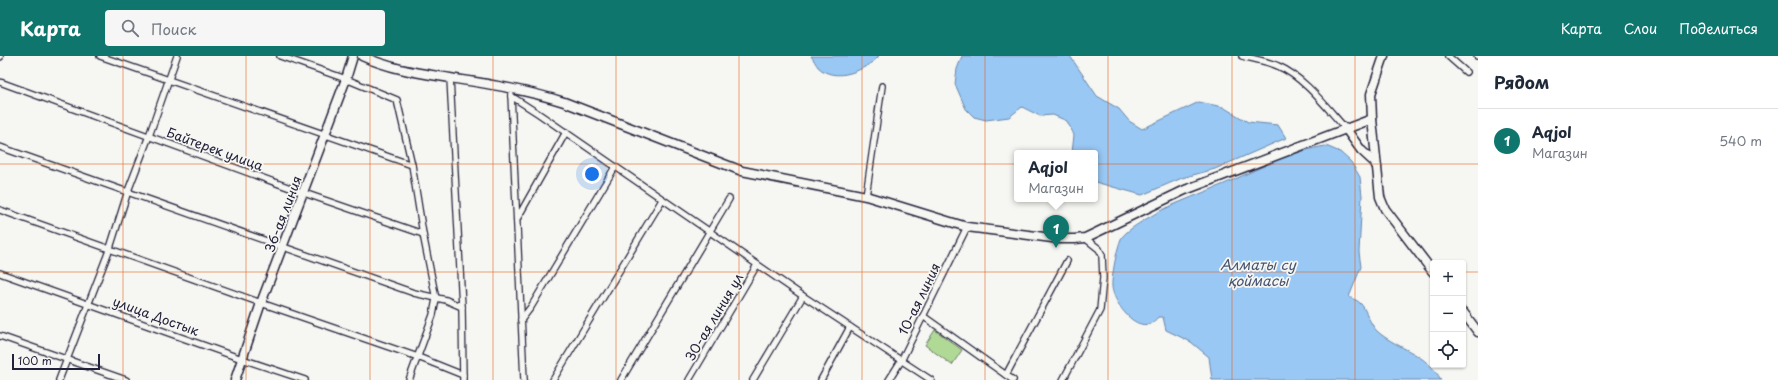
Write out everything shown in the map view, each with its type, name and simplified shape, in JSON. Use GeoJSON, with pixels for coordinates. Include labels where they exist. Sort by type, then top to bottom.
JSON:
{"type":"FeatureCollection","features":[{"type":"Feature","properties":{"kind":"street"},"geometry":{"type":"LineString","coordinates":[[100,56],[412,166]]}},
{"type":"Feature","properties":{"kind":"street"},"geometry":{"type":"LineString","coordinates":[[59,380],[110,248],[128,191],[177,56]]}},
{"type":"Feature","properties":{"kind":"street"},"geometry":{"type":"LineString","coordinates":[[280,56],[346,79],[397,100],[412,166],[423,234],[436,299],[433,315],[410,380]]}},
{"type":"Feature","properties":{"kind":"street","name":"36-ая линия"},"geometry":{"type":"LineString","coordinates":[[235,380],[261,303],[304,193],[353,56]]}},
{"type":"Feature","properties":{"kind":"street"},"geometry":{"type":"LineString","coordinates":[[362,56],[406,71],[450,78],[564,102],[742,171],[866,196],[967,227],[1060,239],[1085,238],[1185,190],[1372,119]]}},
{"type":"Feature","properties":{"kind":"street"},"geometry":{"type":"LineString","coordinates":[[1242,56],[1276,65],[1308,86],[1346,129],[1350,137],[1361,150],[1374,162],[1377,168]]}},
{"type":"Feature","properties":{"kind":"street"},"geometry":{"type":"LineString","coordinates":[[1384,56],[1371,94],[1380,197],[1385,209],[1430,268]]}},
{"type":"Feature","properties":{"kind":"street"},"geometry":{"type":"LineString","coordinates":[[1448,56],[1466,72]]}},
{"type":"Feature","properties":{"kind":"street"},"geometry":{"type":"LineString","coordinates":[[0,210],[418,357],[463,377],[462,307],[450,78]]}},
{"type":"Feature","properties":{"kind":"street","name":"Байтерек улица"},"geometry":{"type":"LineString","coordinates":[[0,82],[304,193],[423,234]]}},
{"type":"Feature","properties":{"kind":"street"},"geometry":{"type":"LineString","coordinates":[[866,196],[882,86]]}},
{"type":"Feature","properties":{"kind":"street"},"geometry":{"type":"LineString","coordinates":[[511,92],[662,200],[710,231],[803,296],[931,380]]}},
{"type":"Feature","properties":{"kind":"street"},"geometry":{"type":"LineString","coordinates":[[511,92],[524,380]]}},
{"type":"Feature","properties":{"kind":"street"},"geometry":{"type":"LineString","coordinates":[[517,220],[566,132]]}},
{"type":"Feature","properties":{"kind":"street"},"geometry":{"type":"LineString","coordinates":[[0,147],[414,293],[446,300],[462,307]]}},
{"type":"Feature","properties":{"kind":"street"},"geometry":{"type":"LineString","coordinates":[[521,320],[531,307],[615,167]]}},
{"type":"Feature","properties":{"kind":"street"},"geometry":{"type":"LineString","coordinates":[[621,380],[729,198]]}},
{"type":"Feature","properties":{"kind":"street"},"geometry":{"type":"LineString","coordinates":[[553,380],[662,200]]}},
{"type":"Feature","properties":{"kind":"street","name":"10-ая линия"},"geometry":{"type":"LineString","coordinates":[[889,380],[901,360],[967,227]]}},
{"type":"Feature","properties":{"kind":"street"},"geometry":{"type":"LineString","coordinates":[[1063,380],[1100,310],[1103,278],[1102,254],[1100,249],[1085,238]]}},
{"type":"Feature","properties":{"kind":"street"},"geometry":{"type":"LineString","coordinates":[[1006,375],[1067,261]]}},
{"type":"Feature","properties":{"kind":"street","name":"30-ая линия ул"},"geometry":{"type":"LineString","coordinates":[[689,380],[757,265]]}},
{"type":"Feature","properties":{"kind":"street","name":"улица Достык"},"geometry":{"type":"LineString","coordinates":[[0,273],[305,380]]}},
{"type":"Feature","properties":{"kind":"street"},"geometry":{"type":"LineString","coordinates":[[753,380],[803,296]]}},
{"type":"Feature","properties":{"kind":"street"},"geometry":{"type":"LineString","coordinates":[[923,316],[1013,380]]}},
{"type":"Feature","properties":{"kind":"street"},"geometry":{"type":"LineString","coordinates":[[1466,316],[1478,332]]}},
{"type":"Feature","properties":{"kind":"street"},"geometry":{"type":"LineString","coordinates":[[821,380],[850,327]]}},
{"type":"Feature","properties":{"kind":"street"},"geometry":{"type":"LineString","coordinates":[[0,336],[126,380]]}},
{"type":"Feature","properties":{"kind":"green space"},"geometry":{"type":"Polygon","coordinates":[[[935,330],[962,350],[952,365],[925,345],[935,330]]]}},
{"type":"Feature","properties":{"kind":"water"},"geometry":{"type":"Polygon","coordinates":[[[811,56],[879,56],[858,70],[841,75],[825,72],[818,67],[811,56]]]}},
{"type":"Feature","properties":{"kind":"water"},"geometry":{"type":"Polygon","coordinates":[[[962,56],[1070,56],[1097,96],[1119,109],[1129,121],[1142,129],[1199,102],[1223,107],[1248,122],[1278,125],[1286,138],[1215,169],[1182,178],[1142,195],[1098,183],[1098,150],[1072,150],[1074,135],[1067,121],[1053,115],[1040,116],[1022,107],[1009,117],[986,120],[974,117],[966,109],[955,84],[957,69],[962,56]]]}},
{"type":"Feature","properties":{"kind":"water","name":"Алматы су қоймасы"},"geometry":{"type":"Polygon","coordinates":[[[1326,146],[1340,152],[1351,162],[1360,177],[1362,196],[1359,252],[1361,267],[1349,297],[1358,301],[1362,305],[1372,325],[1378,332],[1421,358],[1430,366],[1430,368],[1435,371],[1441,380],[1212,380],[1209,357],[1191,342],[1166,330],[1163,317],[1158,317],[1151,323],[1144,325],[1129,317],[1118,303],[1114,294],[1112,283],[1119,243],[1127,232],[1151,216],[1175,204],[1288,156],[1326,146]]]}},
{"type":"Feature","properties":{"kind":"place","name":"Aqjol"},"geometry":{"type":"Point","coordinates":[1056,248]}}]}
